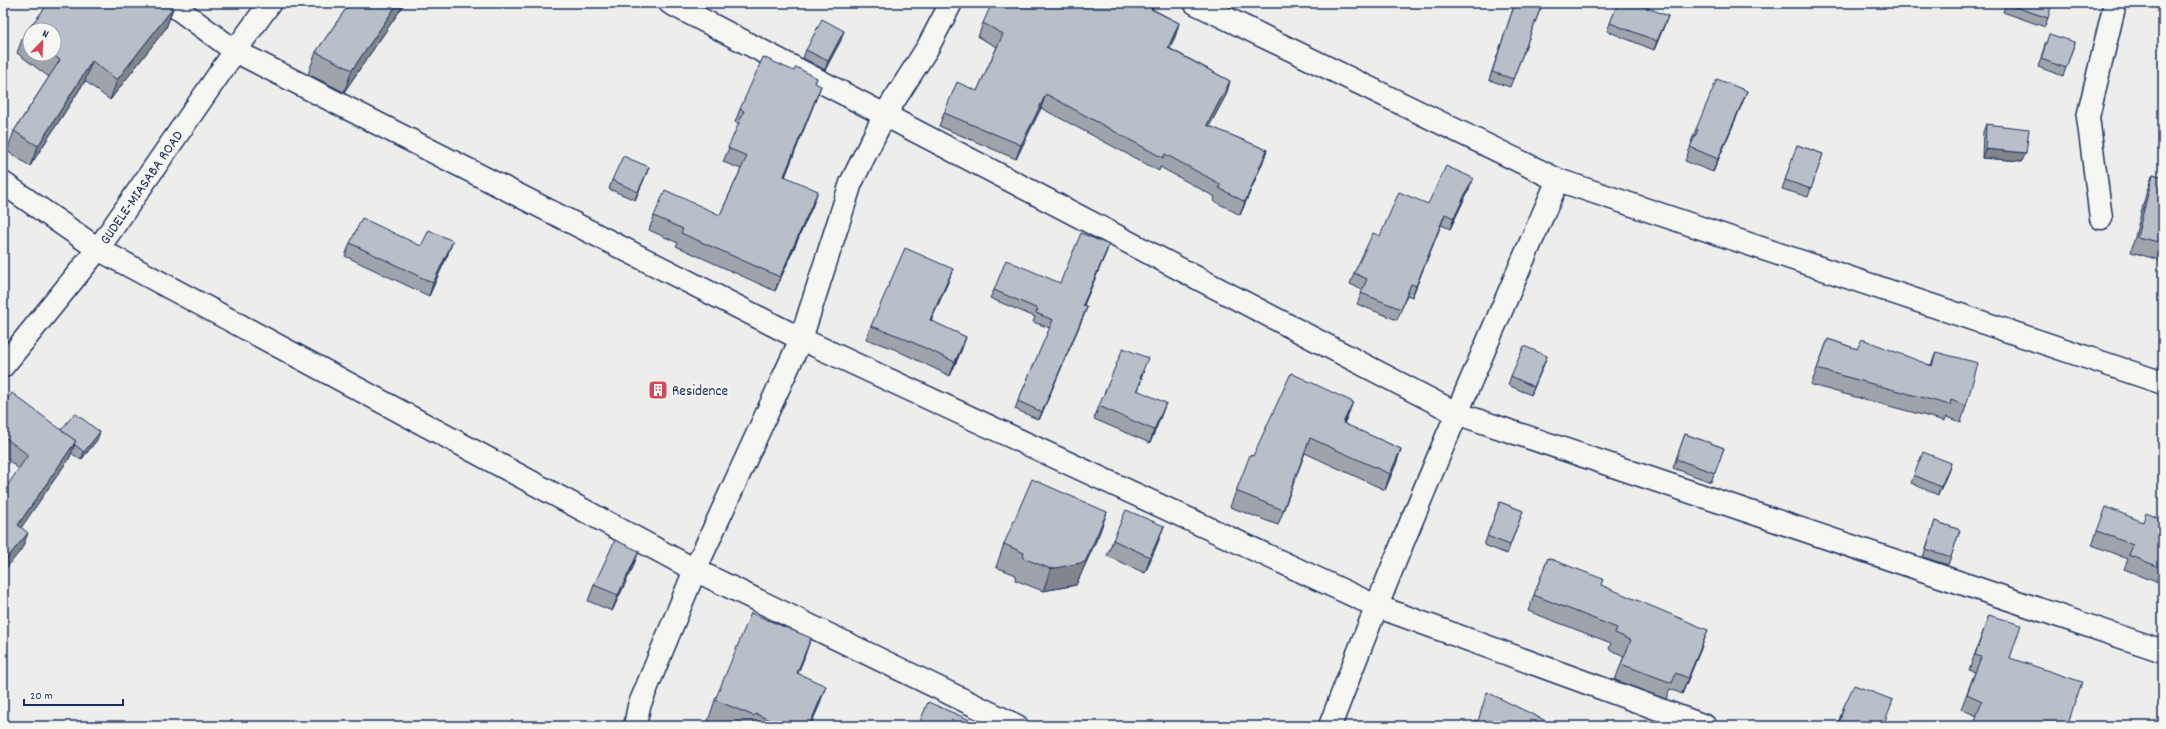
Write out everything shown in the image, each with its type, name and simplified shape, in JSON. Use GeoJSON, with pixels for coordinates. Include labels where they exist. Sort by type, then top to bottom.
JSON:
{"type":"FeatureCollection","features":[{"type":"Feature","properties":{"kind":"street"},"geometry":{"type":"LineString","coordinates":[[170,3],[234,51],[801,339],[1376,606],[1705,726]]}},
{"type":"Feature","properties":{"kind":"street","name":"GUDELE-MIASABA ROAD"},"geometry":{"type":"LineString","coordinates":[[3,366],[98,249],[234,51],[270,3]]}},
{"type":"Feature","properties":{"kind":"street"},"geometry":{"type":"LineString","coordinates":[[670,3],[884,116],[1456,413],[2163,651]]}},
{"type":"Feature","properties":{"kind":"street"},"geometry":{"type":"LineString","coordinates":[[635,726],[639,706],[695,570],[801,339],[851,183],[884,116],[928,47],[951,3]]}},
{"type":"Feature","properties":{"kind":"street"},"geometry":{"type":"LineString","coordinates":[[1195,3],[1558,180],[2163,382]]}},
{"type":"Feature","properties":{"kind":"street"},"geometry":{"type":"LineString","coordinates":[[2101,218],[2088,117],[2115,3]]}},
{"type":"Feature","properties":{"kind":"street"},"geometry":{"type":"LineString","coordinates":[[1330,726],[1376,606],[1456,413],[1558,180]]}},
{"type":"Feature","properties":{"kind":"street"},"geometry":{"type":"LineString","coordinates":[[3,183],[98,249],[695,570],[1017,726]]}},
{"type":"Feature","properties":{"kind":"building"},"geometry":{"type":"Polygon","coordinates":[[[49,3],[166,3],[173,8],[117,80],[92,61],[38,146],[14,131],[59,62],[62,62],[62,22],[34,22],[49,3]]]}},
{"type":"Feature","properties":{"kind":"building"},"geometry":{"type":"Polygon","coordinates":[[[350,3],[398,3],[352,70],[316,52],[350,3]]]}},
{"type":"Feature","properties":{"kind":"building"},"geometry":{"type":"Polygon","coordinates":[[[992,3],[1145,3],[1153,7],[1151,9],[1179,23],[1168,48],[1230,81],[1207,125],[1267,150],[1245,202],[1219,188],[1220,184],[1165,154],[1163,158],[1046,94],[1021,145],[944,113],[957,82],[977,91],[1003,34],[983,23],[992,3]]]}},
{"type":"Feature","properties":{"kind":"building"},"geometry":{"type":"Polygon","coordinates":[[[1515,3],[1532,3],[1541,7],[1513,79],[1492,72],[1515,3]]]}},
{"type":"Feature","properties":{"kind":"building"},"geometry":{"type":"Polygon","coordinates":[[[1618,3],[1636,3],[1668,16],[1657,41],[1610,23],[1618,3]]]}},
{"type":"Feature","properties":{"kind":"building"},"geometry":{"type":"Polygon","coordinates":[[[2006,3],[2052,3],[2048,18],[2006,3]]]}},
{"type":"Feature","properties":{"kind":"building"},"geometry":{"type":"Polygon","coordinates":[[[822,19],[844,31],[828,61],[806,50],[822,19]]]}},
{"type":"Feature","properties":{"kind":"building"},"geometry":{"type":"Polygon","coordinates":[[[2049,34],[2075,42],[2066,68],[2041,59],[2049,34]]]}},
{"type":"Feature","properties":{"kind":"building"},"geometry":{"type":"Polygon","coordinates":[[[763,57],[794,71],[796,67],[817,78],[815,83],[821,86],[784,176],[818,191],[780,277],[681,233],[683,229],[654,216],[665,190],[720,215],[747,156],[728,148],[744,111],[740,109],[763,57]]]}},
{"type":"Feature","properties":{"kind":"building"},"geometry":{"type":"Polygon","coordinates":[[[1717,79],[1747,91],[1718,159],[1690,147],[1717,79]]]}},
{"type":"Feature","properties":{"kind":"building"},"geometry":{"type":"Polygon","coordinates":[[[1986,124],[2029,129],[2026,153],[1985,149],[1986,124]]]}},
{"type":"Feature","properties":{"kind":"building"},"geometry":{"type":"Polygon","coordinates":[[[1797,145],[1823,154],[1811,189],[1785,180],[1797,145]]]}},
{"type":"Feature","properties":{"kind":"building"},"geometry":{"type":"Polygon","coordinates":[[[623,156],[649,167],[638,192],[612,180],[623,156]]]}},
{"type":"Feature","properties":{"kind":"building"},"geometry":{"type":"Polygon","coordinates":[[[1446,166],[1473,178],[1454,218],[1445,214],[1416,286],[1411,284],[1401,309],[1361,293],[1367,279],[1354,273],[1373,233],[1380,236],[1399,192],[1428,204],[1446,166]]]}},
{"type":"Feature","properties":{"kind":"building"},"geometry":{"type":"Polygon","coordinates":[[[2153,174],[2163,177],[2163,243],[2137,237],[2153,174]]]}},
{"type":"Feature","properties":{"kind":"building"},"geometry":{"type":"Polygon","coordinates":[[[362,218],[421,246],[429,230],[453,241],[433,283],[350,243],[362,218]]]}},
{"type":"Feature","properties":{"kind":"building"},"geometry":{"type":"Polygon","coordinates":[[[1081,233],[1109,245],[1083,305],[1087,307],[1042,412],[1018,401],[1053,320],[1036,313],[1038,309],[994,290],[1006,260],[1060,283],[1081,233]]]}},
{"type":"Feature","properties":{"kind":"building"},"geometry":{"type":"Polygon","coordinates":[[[905,248],[953,269],[930,320],[966,337],[955,362],[899,336],[871,326],[905,248]]]}},
{"type":"Feature","properties":{"kind":"building"},"geometry":{"type":"Polygon","coordinates":[[[1828,339],[1857,349],[1862,339],[1932,366],[1936,352],[1978,363],[1966,406],[1951,400],[1950,405],[1817,369],[1828,339]]]}},
{"type":"Feature","properties":{"kind":"building"},"geometry":{"type":"Polygon","coordinates":[[[1524,346],[1547,356],[1534,387],[1511,376],[1524,346]]]}},
{"type":"Feature","properties":{"kind":"building"},"geometry":{"type":"Polygon","coordinates":[[[1123,348],[1148,358],[1137,390],[1166,403],[1154,430],[1099,406],[1123,348]]]}},
{"type":"Feature","properties":{"kind":"building"},"geometry":{"type":"Polygon","coordinates":[[[1291,373],[1353,402],[1343,423],[1401,449],[1390,474],[1310,438],[1283,510],[1236,491],[1250,455],[1253,456],[1291,373]]]}},
{"type":"Feature","properties":{"kind":"building"},"geometry":{"type":"Polygon","coordinates":[[[12,393],[76,441],[18,525],[28,533],[3,563],[3,492],[28,455],[3,436],[3,405],[12,393]]]}},
{"type":"Feature","properties":{"kind":"building"},"geometry":{"type":"Polygon","coordinates":[[[75,413],[100,432],[84,452],[74,444],[76,441],[61,430],[75,413]]]}},
{"type":"Feature","properties":{"kind":"building"},"geometry":{"type":"Polygon","coordinates":[[[1685,434],[1724,448],[1715,473],[1676,459],[1685,434]]]}},
{"type":"Feature","properties":{"kind":"building"},"geometry":{"type":"Polygon","coordinates":[[[1923,452],[1951,463],[1941,487],[1914,475],[1923,452]]]}},
{"type":"Feature","properties":{"kind":"building"},"geometry":{"type":"Polygon","coordinates":[[[1032,479],[1107,512],[1085,562],[1051,569],[1023,558],[1024,553],[1004,544],[1032,479]]]}},
{"type":"Feature","properties":{"kind":"building"},"geometry":{"type":"Polygon","coordinates":[[[1500,502],[1523,511],[1510,545],[1487,536],[1500,502]]]}},
{"type":"Feature","properties":{"kind":"building"},"geometry":{"type":"Polygon","coordinates":[[[2106,507],[2143,522],[2146,513],[2163,520],[2162,568],[2129,555],[2133,545],[2097,531],[2106,507]]]}},
{"type":"Feature","properties":{"kind":"building"},"geometry":{"type":"Polygon","coordinates":[[[1126,510],[1164,526],[1150,557],[1113,540],[1126,510]]]}},
{"type":"Feature","properties":{"kind":"building"},"geometry":{"type":"Polygon","coordinates":[[[1935,521],[1960,530],[1951,557],[1926,549],[1935,521]]]}},
{"type":"Feature","properties":{"kind":"building"},"geometry":{"type":"Polygon","coordinates":[[[615,540],[639,551],[618,595],[594,585],[615,540]]]}},
{"type":"Feature","properties":{"kind":"building"},"geometry":{"type":"Polygon","coordinates":[[[1548,558],[1603,579],[1601,585],[1708,630],[1688,678],[1676,673],[1672,683],[1621,664],[1631,640],[1615,633],[1617,628],[1534,595],[1548,558]]]}},
{"type":"Feature","properties":{"kind":"building"},"geometry":{"type":"Polygon","coordinates":[[[751,613],[811,638],[797,673],[826,686],[809,726],[783,726],[756,714],[754,716],[715,700],[751,613]]]}},
{"type":"Feature","properties":{"kind":"building"},"geometry":{"type":"Polygon","coordinates":[[[1989,615],[2021,625],[2010,658],[2082,682],[2067,726],[1973,726],[1982,701],[1967,694],[1981,657],[1975,655],[1989,615]]]}},
{"type":"Feature","properties":{"kind":"building"},"geometry":{"type":"Polygon","coordinates":[[[1854,685],[1893,700],[1883,726],[1846,726],[1839,724],[1844,706],[1854,685]]]}},
{"type":"Feature","properties":{"kind":"building"},"geometry":{"type":"Polygon","coordinates":[[[1487,692],[1556,726],[1473,726],[1475,720],[1478,721],[1487,692]]]}},
{"type":"Feature","properties":{"kind":"building"},"geometry":{"type":"Polygon","coordinates":[[[928,702],[984,726],[918,726],[928,702]]]}},
{"type":"Feature","properties":{"kind":"place","name":"Residence"},"geometry":{"type":"Point","coordinates":[658,390]}}]}
